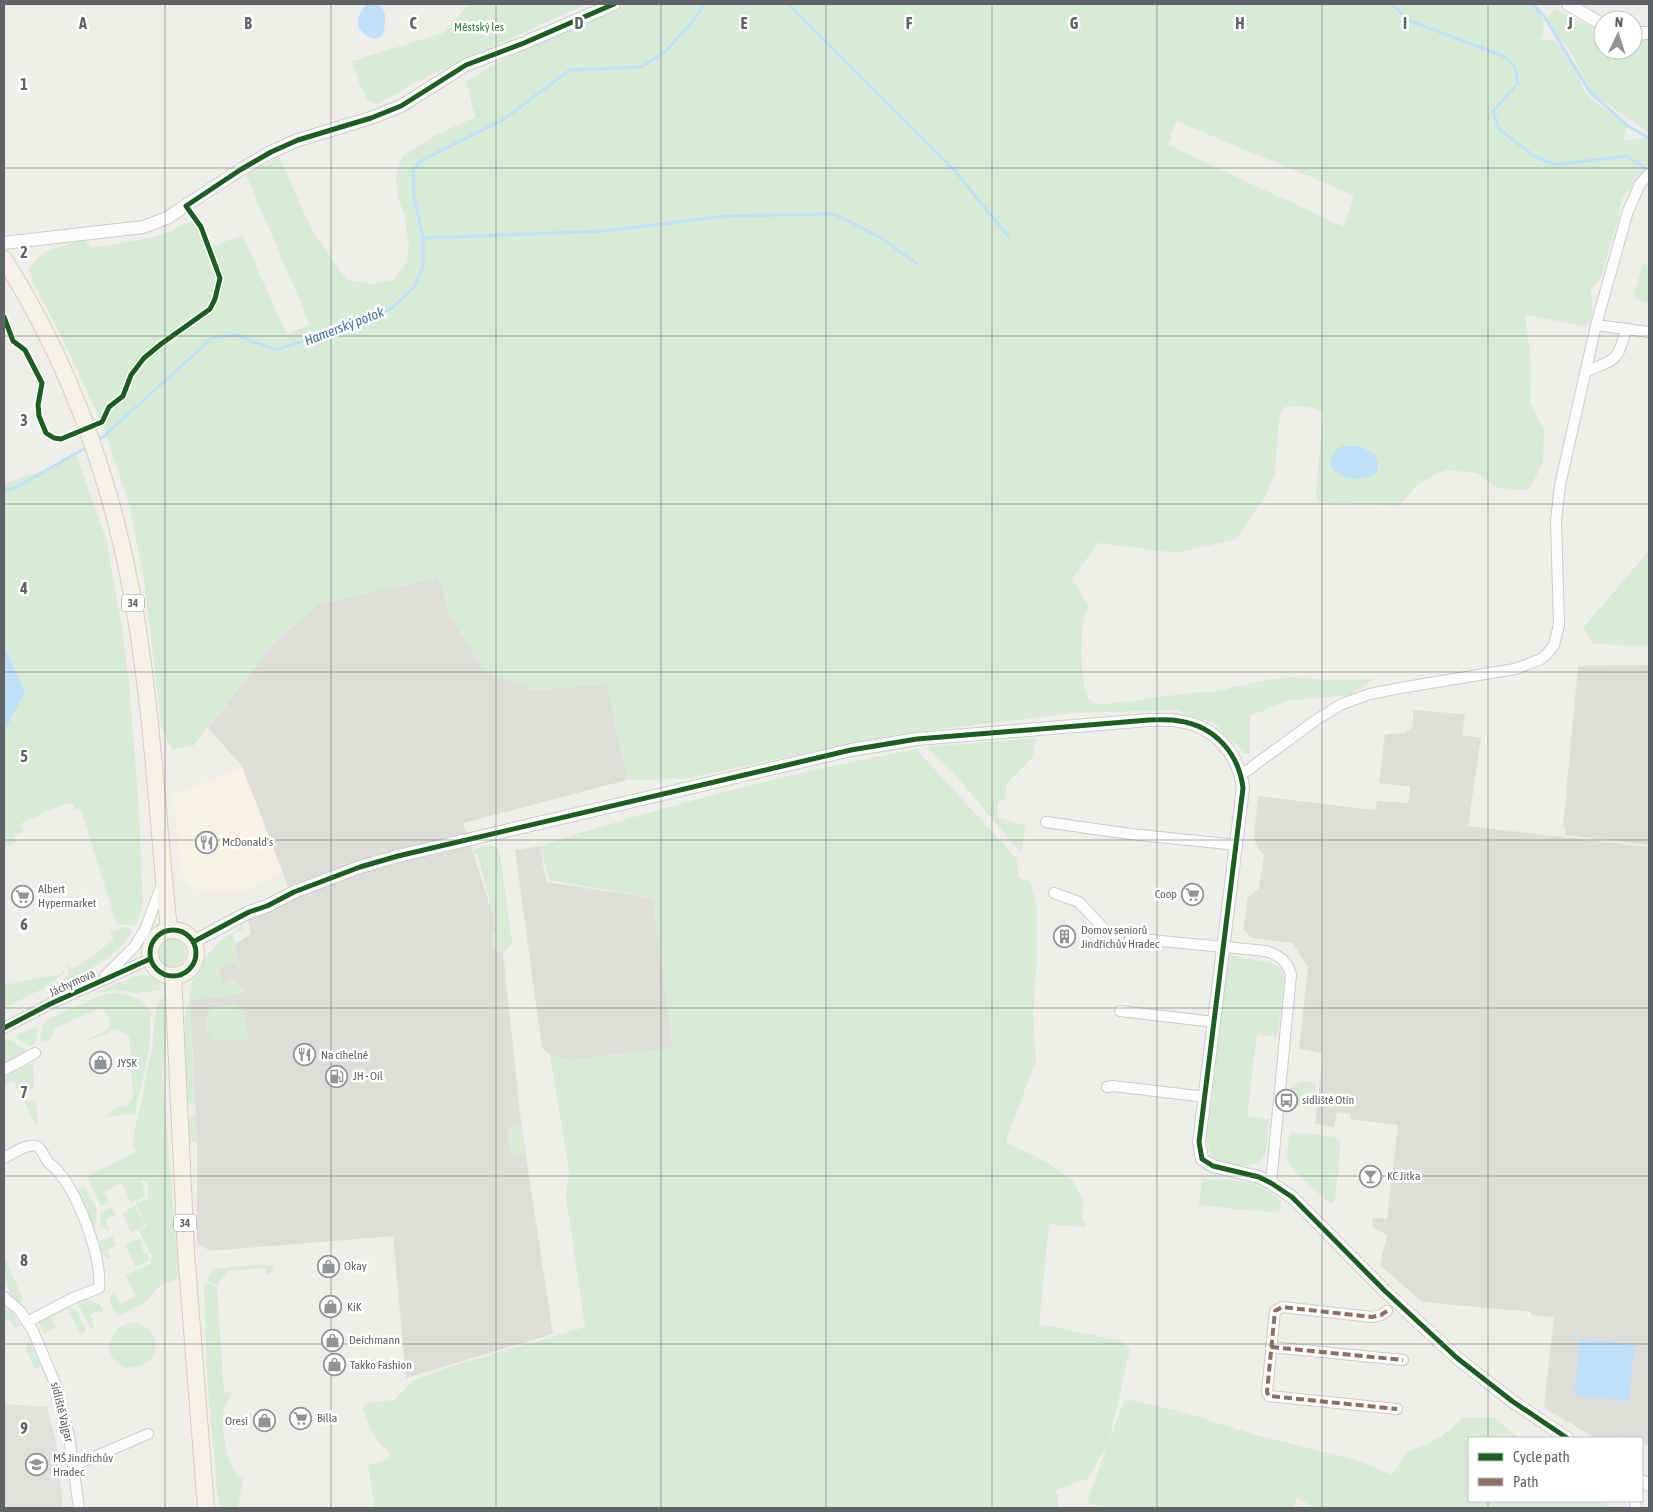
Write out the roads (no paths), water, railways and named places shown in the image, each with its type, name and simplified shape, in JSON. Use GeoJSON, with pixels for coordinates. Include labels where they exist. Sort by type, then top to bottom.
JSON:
{"type":"FeatureCollection","features":[{"type":"Feature","properties":{"kind":"main road","name":"34"},"geometry":{"type":"LineString","coordinates":[[4,259],[49,340],[83,419],[100,467],[123,554],[139,640],[169,930]]}},
{"type":"Feature","properties":{"kind":"main road"},"geometry":{"type":"LineString","coordinates":[[175,930],[185,934],[193,942],[195,948],[194,961],[186,972],[173,976],[166,975],[159,971],[150,959],[153,940],[163,932],[175,930]]}},
{"type":"Feature","properties":{"kind":"main road","name":"34"},"geometry":{"type":"LineString","coordinates":[[173,976],[186,1252],[206,1508]]}},
{"type":"Feature","properties":{"kind":"street"},"geometry":{"type":"LineString","coordinates":[[4,243],[143,227],[167,218],[240,170],[272,152],[298,140],[371,118],[401,106],[466,65],[524,43],[614,4]]}},
{"type":"Feature","properties":{"kind":"street"},"geometry":{"type":"LineString","coordinates":[[1568,4],[1593,18]]}},
{"type":"Feature","properties":{"kind":"street"},"geometry":{"type":"LineString","coordinates":[[1241,775],[1316,720],[1342,704],[1370,694],[1515,669],[1535,662],[1547,654],[1557,638],[1559,626],[1557,503],[1596,325],[1628,212],[1640,184],[1649,174]]}},
{"type":"Feature","properties":{"kind":"street"},"geometry":{"type":"LineString","coordinates":[[1596,325],[1649,332]]}},
{"type":"Feature","properties":{"kind":"street"},"geometry":{"type":"LineString","coordinates":[[1585,372],[1614,360],[1620,352],[1626,329]]}},
{"type":"Feature","properties":{"kind":"street"},"geometry":{"type":"LineString","coordinates":[[193,942],[249,912],[267,906],[294,892],[398,856],[842,752],[917,739],[1148,720],[1180,721],[1194,724],[1213,734],[1223,743],[1234,758],[1241,775],[1243,788],[1199,1142],[1202,1159],[1213,1166],[1249,1174],[1271,1182],[1292,1197],[1385,1291],[1457,1358],[1505,1395],[1566,1437]]}},
{"type":"Feature","properties":{"kind":"street"},"geometry":{"type":"LineString","coordinates":[[1046,822],[1139,835],[1236,845]]}},
{"type":"Feature","properties":{"kind":"street"},"geometry":{"type":"LineString","coordinates":[[100,980],[126,955],[145,930],[164,878]]}},
{"type":"Feature","properties":{"kind":"street"},"geometry":{"type":"LineString","coordinates":[[1054,893],[1079,902],[1108,933],[1117,936]]}},
{"type":"Feature","properties":{"kind":"street"},"geometry":{"type":"LineString","coordinates":[[1130,938],[1266,951],[1278,955],[1289,966],[1291,975],[1271,1182]]}},
{"type":"Feature","properties":{"kind":"street","name":"Jáchymova"},"geometry":{"type":"LineString","coordinates":[[4,1028],[100,980],[150,959]]}},
{"type":"Feature","properties":{"kind":"street"},"geometry":{"type":"LineString","coordinates":[[1120,1011],[1214,1022]]}},
{"type":"Feature","properties":{"kind":"street"},"geometry":{"type":"LineString","coordinates":[[4,1070],[35,1053]]}},
{"type":"Feature","properties":{"kind":"street"},"geometry":{"type":"LineString","coordinates":[[1107,1087],[1113,1086],[1198,1096]]}},
{"type":"Feature","properties":{"kind":"street"},"geometry":{"type":"LineString","coordinates":[[4,1158],[27,1146],[35,1146],[40,1149],[49,1163],[56,1169],[74,1197],[90,1234],[100,1280],[99,1288],[74,1298],[27,1322]]}},
{"type":"Feature","properties":{"kind":"street","name":"sídliště Vajgar"},"geometry":{"type":"LineString","coordinates":[[4,1297],[20,1311],[27,1322],[57,1388],[69,1436],[78,1508]]}},
{"type":"Feature","properties":{"kind":"street"},"geometry":{"type":"LineString","coordinates":[[1387,1311],[1372,1317],[1282,1307],[1275,1311],[1267,1392],[1270,1396],[1397,1408]]}},
{"type":"Feature","properties":{"kind":"street"},"geometry":{"type":"LineString","coordinates":[[1271,1348],[1403,1360]]}},
{"type":"Feature","properties":{"kind":"street"},"geometry":{"type":"LineString","coordinates":[[73,1466],[148,1434]]}},
{"type":"Feature","properties":{"kind":"water"},"geometry":{"type":"Polygon","coordinates":[[[367,4],[379,6],[383,8],[384,12],[383,35],[375,39],[363,33],[358,24],[360,15],[367,4]]]}},
{"type":"Feature","properties":{"kind":"water"},"geometry":{"type":"Polygon","coordinates":[[[1344,446],[1360,446],[1375,454],[1378,464],[1376,474],[1351,479],[1334,471],[1330,465],[1333,455],[1344,446]]]}},
{"type":"Feature","properties":{"kind":"water"},"geometry":{"type":"Polygon","coordinates":[[[4,645],[25,692],[4,732],[4,645]]]}},
{"type":"Feature","properties":{"kind":"water"},"geometry":{"type":"Polygon","coordinates":[[[1580,1339],[1635,1345],[1629,1401],[1574,1395],[1580,1339]]]}},
{"type":"Feature","properties":{"kind":"waterway","name":"Hamerský potok"},"geometry":{"type":"LineString","coordinates":[[96,441],[103,437],[212,338],[237,335],[276,350],[353,325],[392,308],[414,287],[423,267],[423,238],[414,197],[413,170],[421,161],[504,119],[570,70],[641,67],[666,51],[705,4]]}},
{"type":"Feature","properties":{"kind":"waterway"},"geometry":{"type":"LineString","coordinates":[[788,4],[956,172],[1008,236]]}},
{"type":"Feature","properties":{"kind":"waterway","name":"Hamerský potok"},"geometry":{"type":"LineString","coordinates":[[1392,4],[1408,20],[1503,56],[1515,67],[1518,83],[1493,111],[1499,129],[1534,156],[1556,165],[1625,156],[1640,164],[1649,172]]}},
{"type":"Feature","properties":{"kind":"waterway"},"geometry":{"type":"LineString","coordinates":[[1532,4],[1544,16],[1590,92],[1628,126],[1649,138]]}},
{"type":"Feature","properties":{"kind":"waterway"},"geometry":{"type":"LineString","coordinates":[[423,238],[605,231],[727,216],[835,214],[883,239],[917,264]]}},
{"type":"Feature","properties":{"kind":"waterway","name":"Hamerský potok"},"geometry":{"type":"LineString","coordinates":[[4,491],[17,487],[87,447]]}},
{"type":"Feature","properties":{"kind":"place","name":"McDonald's"},"geometry":{"type":"Point","coordinates":[206,842]}},
{"type":"Feature","properties":{"kind":"place","name":"Coop"},"geometry":{"type":"Point","coordinates":[1193,894]}},
{"type":"Feature","properties":{"kind":"place","name":"Albert Hypermarket"},"geometry":{"type":"Point","coordinates":[22,896]}},
{"type":"Feature","properties":{"kind":"place","name":"Domov seniorů Jindřichův Hradec"},"geometry":{"type":"Point","coordinates":[1065,937]}},
{"type":"Feature","properties":{"kind":"place","name":"Na cihelně"},"geometry":{"type":"Point","coordinates":[305,1055]}},
{"type":"Feature","properties":{"kind":"place","name":"JYSK"},"geometry":{"type":"Point","coordinates":[101,1063]}},
{"type":"Feature","properties":{"kind":"place","name":"JH - Oil"},"geometry":{"type":"Point","coordinates":[337,1076]}},
{"type":"Feature","properties":{"kind":"place","name":"sídliště Otín"},"geometry":{"type":"Point","coordinates":[1286,1100]}},
{"type":"Feature","properties":{"kind":"place","name":"KC Jitka"},"geometry":{"type":"Point","coordinates":[1371,1176]}},
{"type":"Feature","properties":{"kind":"place","name":"Okay"},"geometry":{"type":"Point","coordinates":[328,1266]}},
{"type":"Feature","properties":{"kind":"place","name":"KiK"},"geometry":{"type":"Point","coordinates":[331,1307]}},
{"type":"Feature","properties":{"kind":"place","name":"Deichmann"},"geometry":{"type":"Point","coordinates":[333,1340]}},
{"type":"Feature","properties":{"kind":"place","name":"Takko Fashion"},"geometry":{"type":"Point","coordinates":[334,1365]}},
{"type":"Feature","properties":{"kind":"place","name":"Billa"},"geometry":{"type":"Point","coordinates":[301,1418]}},
{"type":"Feature","properties":{"kind":"place","name":"Oresi"},"geometry":{"type":"Point","coordinates":[264,1421]}},
{"type":"Feature","properties":{"kind":"place","name":"MŠ Jindřichův Hradec"},"geometry":{"type":"Point","coordinates":[37,1465]}},
{"type":"Feature","properties":{"kind":"park label","name":"Městský les"},"geometry":{"type":"Point","coordinates":[479,27]}}]}
